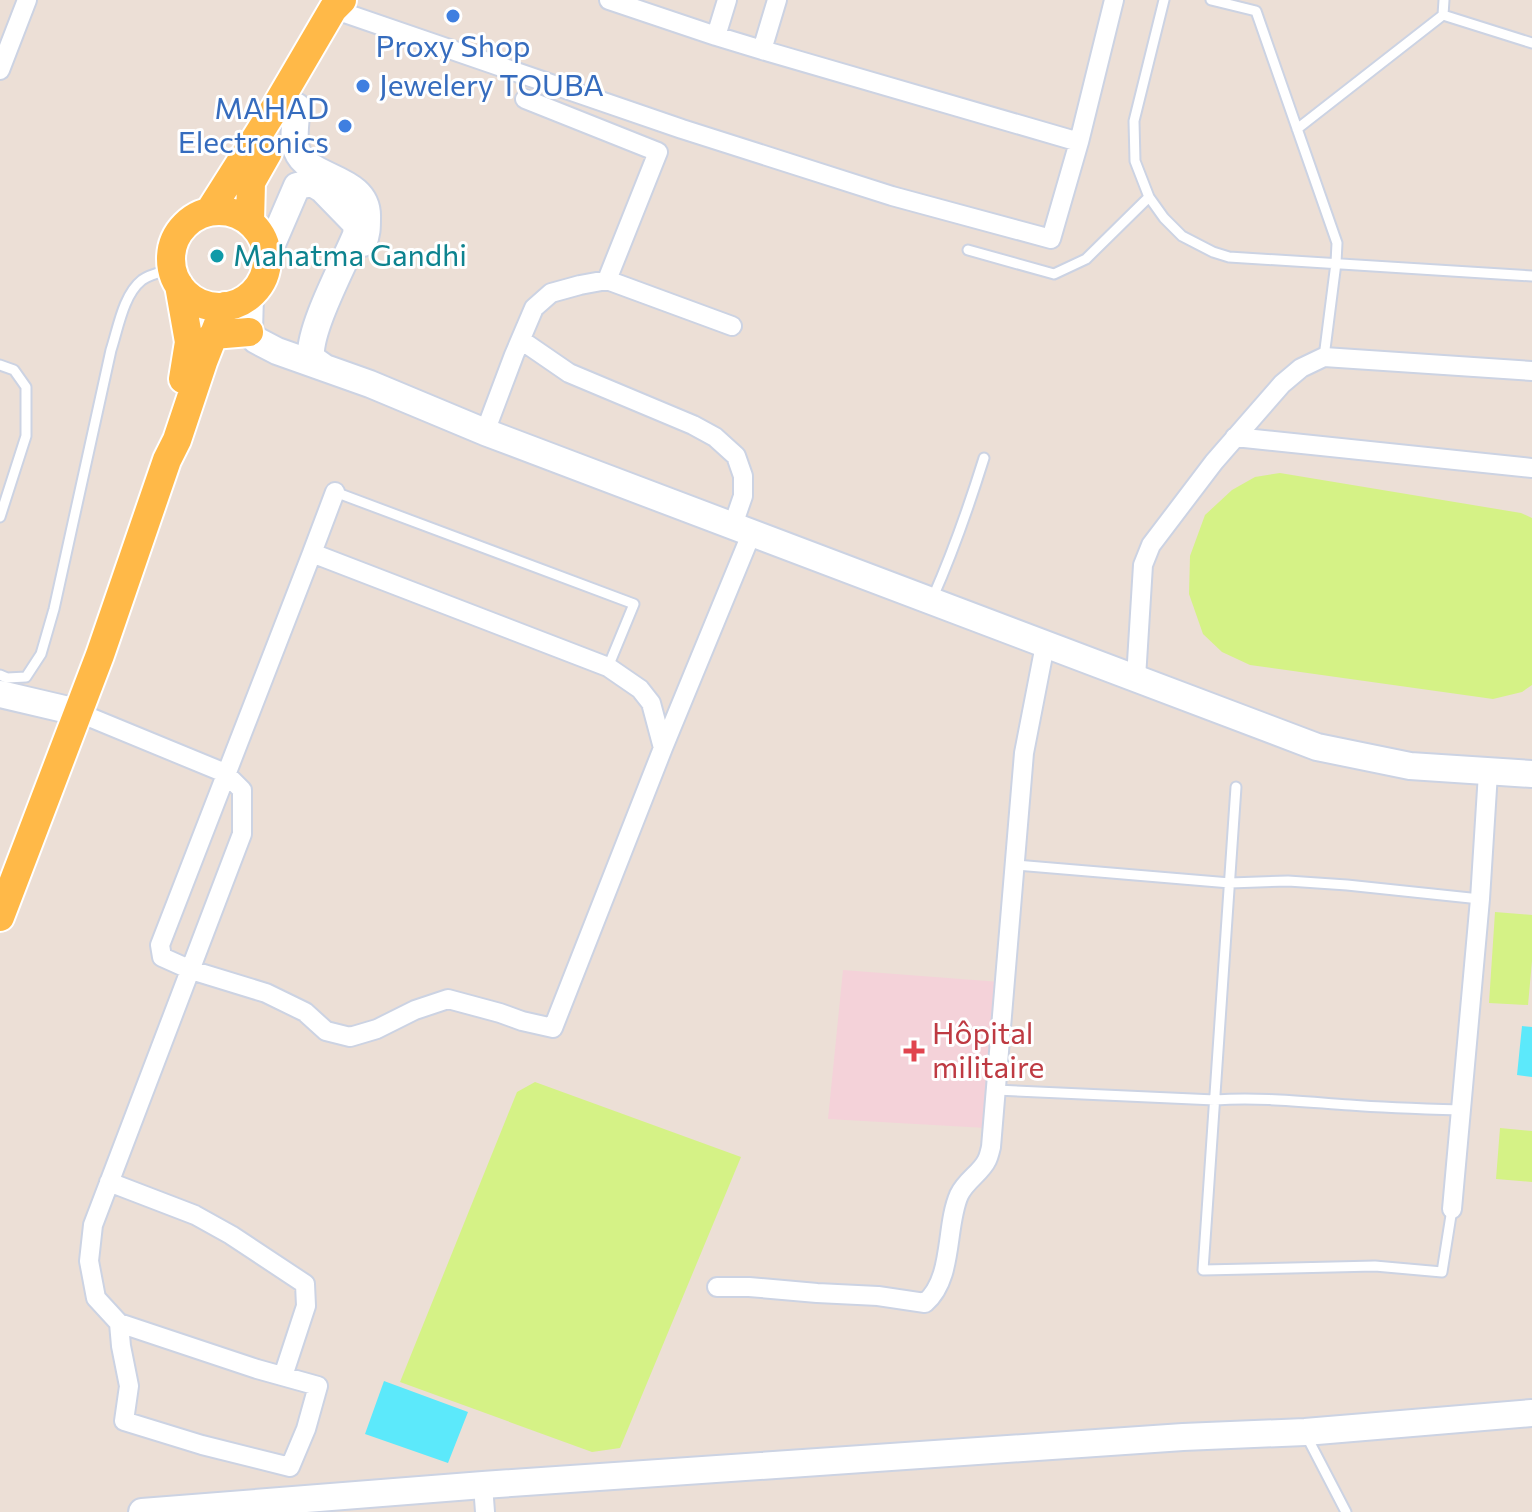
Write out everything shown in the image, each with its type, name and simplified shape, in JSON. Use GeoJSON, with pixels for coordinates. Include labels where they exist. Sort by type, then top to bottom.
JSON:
{"type":"FeatureCollection","features":[{"type":"Feature","properties":{"kind":"main road"},"geometry":{"type":"LineString","coordinates":[[250,222],[251,182],[297,107],[343,6]]}},
{"type":"Feature","properties":{"kind":"main road"},"geometry":{"type":"LineString","coordinates":[[209,212],[343,6]]}},
{"type":"Feature","properties":{"kind":"main road"},"geometry":{"type":"LineString","coordinates":[[0,917],[115,613],[213,335],[237,300],[262,278],[266,258],[259,232],[250,222],[224,211],[209,212],[187,223],[173,244],[171,256],[189,342],[165,445],[167,460]]}},
{"type":"Feature","properties":{"kind":"main road"},"geometry":{"type":"LineString","coordinates":[[175,277],[188,296],[199,303],[211,306],[237,300]]}},
{"type":"Feature","properties":{"kind":"main road"},"geometry":{"type":"LineString","coordinates":[[213,335],[249,332]]}},
{"type":"Feature","properties":{"kind":"street"},"geometry":{"type":"LineString","coordinates":[[0,70],[27,0]]}},
{"type":"Feature","properties":{"kind":"street"},"geometry":{"type":"LineString","coordinates":[[609,0],[762,50],[1079,142]]}},
{"type":"Feature","properties":{"kind":"street"},"geometry":{"type":"LineString","coordinates":[[716,36],[727,0]]}},
{"type":"Feature","properties":{"kind":"street"},"geometry":{"type":"LineString","coordinates":[[762,50],[777,0]]}},
{"type":"Feature","properties":{"kind":"street"},"geometry":{"type":"LineString","coordinates":[[343,6],[653,119],[892,196],[1051,239],[1114,0]]}},
{"type":"Feature","properties":{"kind":"street"},"geometry":{"type":"LineString","coordinates":[[525,99],[658,152],[607,280]]}},
{"type":"Feature","properties":{"kind":"street"},"geometry":{"type":"LineString","coordinates":[[297,107],[296,149],[301,158],[314,168],[345,182],[364,201],[368,210],[367,235],[318,353],[325,368]]}},
{"type":"Feature","properties":{"kind":"street"},"geometry":{"type":"LineString","coordinates":[[266,258],[297,186],[312,183],[322,189],[357,225],[356,235],[310,348],[311,358],[325,368]]}},
{"type":"Feature","properties":{"kind":"street"},"geometry":{"type":"LineString","coordinates":[[485,432],[534,308],[551,293],[607,280],[732,326]]}},
{"type":"Feature","properties":{"kind":"street"},"geometry":{"type":"LineString","coordinates":[[237,300],[249,332],[266,346],[1317,747],[1410,766],[1532,774]]}},
{"type":"Feature","properties":{"kind":"street"},"geometry":{"type":"LineString","coordinates":[[335,492],[160,945],[162,957],[191,970],[266,993],[305,1012],[326,1031],[350,1037],[448,999],[553,1028],[663,748],[742,528],[743,476],[736,456],[715,437],[569,373],[521,340]]}},
{"type":"Feature","properties":{"kind":"street"},"geometry":{"type":"LineString","coordinates":[[1136,678],[1143,565],[1151,545],[1235,437],[1282,384],[1301,368],[1324,357],[1532,371]]}},
{"type":"Feature","properties":{"kind":"street"},"geometry":{"type":"LineString","coordinates":[[1235,437],[1532,468]]}},
{"type":"Feature","properties":{"kind":"street"},"geometry":{"type":"LineString","coordinates":[[312,553],[608,667],[640,689],[651,703],[663,748]]}},
{"type":"Feature","properties":{"kind":"street"},"geometry":{"type":"LineString","coordinates":[[717,1287],[878,1296],[925,1303],[934,1295],[942,1278],[958,1196],[987,1161],[991,1147],[1024,753],[1045,645]]}},
{"type":"Feature","properties":{"kind":"street"},"geometry":{"type":"LineString","coordinates":[[0,694],[77,712],[225,773],[242,790],[242,834],[93,1225],[89,1261],[96,1298],[119,1323],[318,1386],[306,1429],[290,1467],[124,1421],[129,1386],[119,1323]]}},
{"type":"Feature","properties":{"kind":"street"},"geometry":{"type":"LineString","coordinates":[[1452,1209],[1488,773]]}},
{"type":"Feature","properties":{"kind":"street"},"geometry":{"type":"LineString","coordinates":[[109,1182],[195,1215],[305,1284],[306,1306],[283,1376]]}},
{"type":"Feature","properties":{"kind":"street"},"geometry":{"type":"LineString","coordinates":[[142,1512],[483,1485],[1167,1438],[1305,1432],[1532,1413]]}},
{"type":"Feature","properties":{"kind":"street"},"geometry":{"type":"LineString","coordinates":[[483,1485],[485,1512]]}},
{"type":"Feature","properties":{"kind":"lane"},"geometry":{"type":"LineString","coordinates":[[1164,0],[1134,121],[1135,161],[1149,197],[1182,236],[1229,257],[1532,276]]}},
{"type":"Feature","properties":{"kind":"lane"},"geometry":{"type":"LineString","coordinates":[[1211,0],[1256,11],[1337,243],[1324,357]]}},
{"type":"Feature","properties":{"kind":"lane"},"geometry":{"type":"LineString","coordinates":[[1297,129],[1443,15],[1444,0]]}},
{"type":"Feature","properties":{"kind":"lane"},"geometry":{"type":"LineString","coordinates":[[1443,15],[1532,43]]}},
{"type":"Feature","properties":{"kind":"lane"},"geometry":{"type":"LineString","coordinates":[[968,250],[1054,274],[1086,259],[1149,197]]}},
{"type":"Feature","properties":{"kind":"lane"},"geometry":{"type":"LineString","coordinates":[[0,675],[7,678],[26,677],[41,654],[54,609],[111,350],[131,292],[142,280],[175,277]]}},
{"type":"Feature","properties":{"kind":"lane"},"geometry":{"type":"LineString","coordinates":[[0,365],[14,370],[26,387],[26,436],[0,517]]}},
{"type":"Feature","properties":{"kind":"lane"},"geometry":{"type":"LineString","coordinates":[[931,600],[968,510],[984,458]]}},
{"type":"Feature","properties":{"kind":"lane"},"geometry":{"type":"LineString","coordinates":[[335,492],[634,604],[608,667]]}},
{"type":"Feature","properties":{"kind":"lane"},"geometry":{"type":"LineString","coordinates":[[1236,787],[1203,1270],[1375,1266],[1442,1272],[1452,1209]]}},
{"type":"Feature","properties":{"kind":"lane"},"geometry":{"type":"LineString","coordinates":[[1015,865],[1230,883],[1288,881],[1347,885],[1480,899]]}},
{"type":"Feature","properties":{"kind":"lane"},"geometry":{"type":"LineString","coordinates":[[996,1090],[1215,1100],[1244,1098],[1461,1110]]}},
{"type":"Feature","properties":{"kind":"lane"},"geometry":{"type":"LineString","coordinates":[[1305,1432],[1346,1512]]}},
{"type":"Feature","properties":{"kind":"shaded area","name":"Hôpital militaire"},"geometry":{"type":"Polygon","coordinates":[[[843,970],[1000,982],[986,1128],[828,1119],[843,970]]]}},
{"type":"Feature","properties":{"kind":"green space"},"geometry":{"type":"Polygon","coordinates":[[[1280,473],[1521,513],[1532,518],[1532,685],[1522,692],[1493,699],[1250,665],[1222,652],[1203,634],[1189,594],[1190,556],[1205,515],[1232,490],[1255,477],[1280,473]]]}},
{"type":"Feature","properties":{"kind":"green space"},"geometry":{"type":"Polygon","coordinates":[[[1495,912],[1532,915],[1528,1005],[1489,1003],[1495,912]]]}},
{"type":"Feature","properties":{"kind":"green space"},"geometry":{"type":"Polygon","coordinates":[[[535,1082],[741,1157],[620,1448],[592,1452],[400,1382],[517,1092],[535,1082]]]}},
{"type":"Feature","properties":{"kind":"green space"},"geometry":{"type":"Polygon","coordinates":[[[1500,1128],[1532,1131],[1532,1182],[1496,1179],[1500,1128]]]}},
{"type":"Feature","properties":{"kind":"water"},"geometry":{"type":"Polygon","coordinates":[[[1522,1026],[1532,1027],[1532,1077],[1517,1075],[1522,1026]]]}},
{"type":"Feature","properties":{"kind":"water"},"geometry":{"type":"Polygon","coordinates":[[[384,1381],[468,1412],[448,1463],[365,1434],[384,1381]]]}},
{"type":"Feature","properties":{"kind":"place","name":"Proxy Shop"},"geometry":{"type":"Point","coordinates":[453,16]}},
{"type":"Feature","properties":{"kind":"place","name":"Jewelery TOUBA"},"geometry":{"type":"Point","coordinates":[363,86]}},
{"type":"Feature","properties":{"kind":"place","name":"MAHAD Electronics"},"geometry":{"type":"Point","coordinates":[345,126]}},
{"type":"Feature","properties":{"kind":"place","name":"Mahatma Gandhi"},"geometry":{"type":"Point","coordinates":[217,256]}},
{"type":"Feature","properties":{"kind":"place","name":"Hôpital militaire"},"geometry":{"type":"Point","coordinates":[914,1051]}}]}
